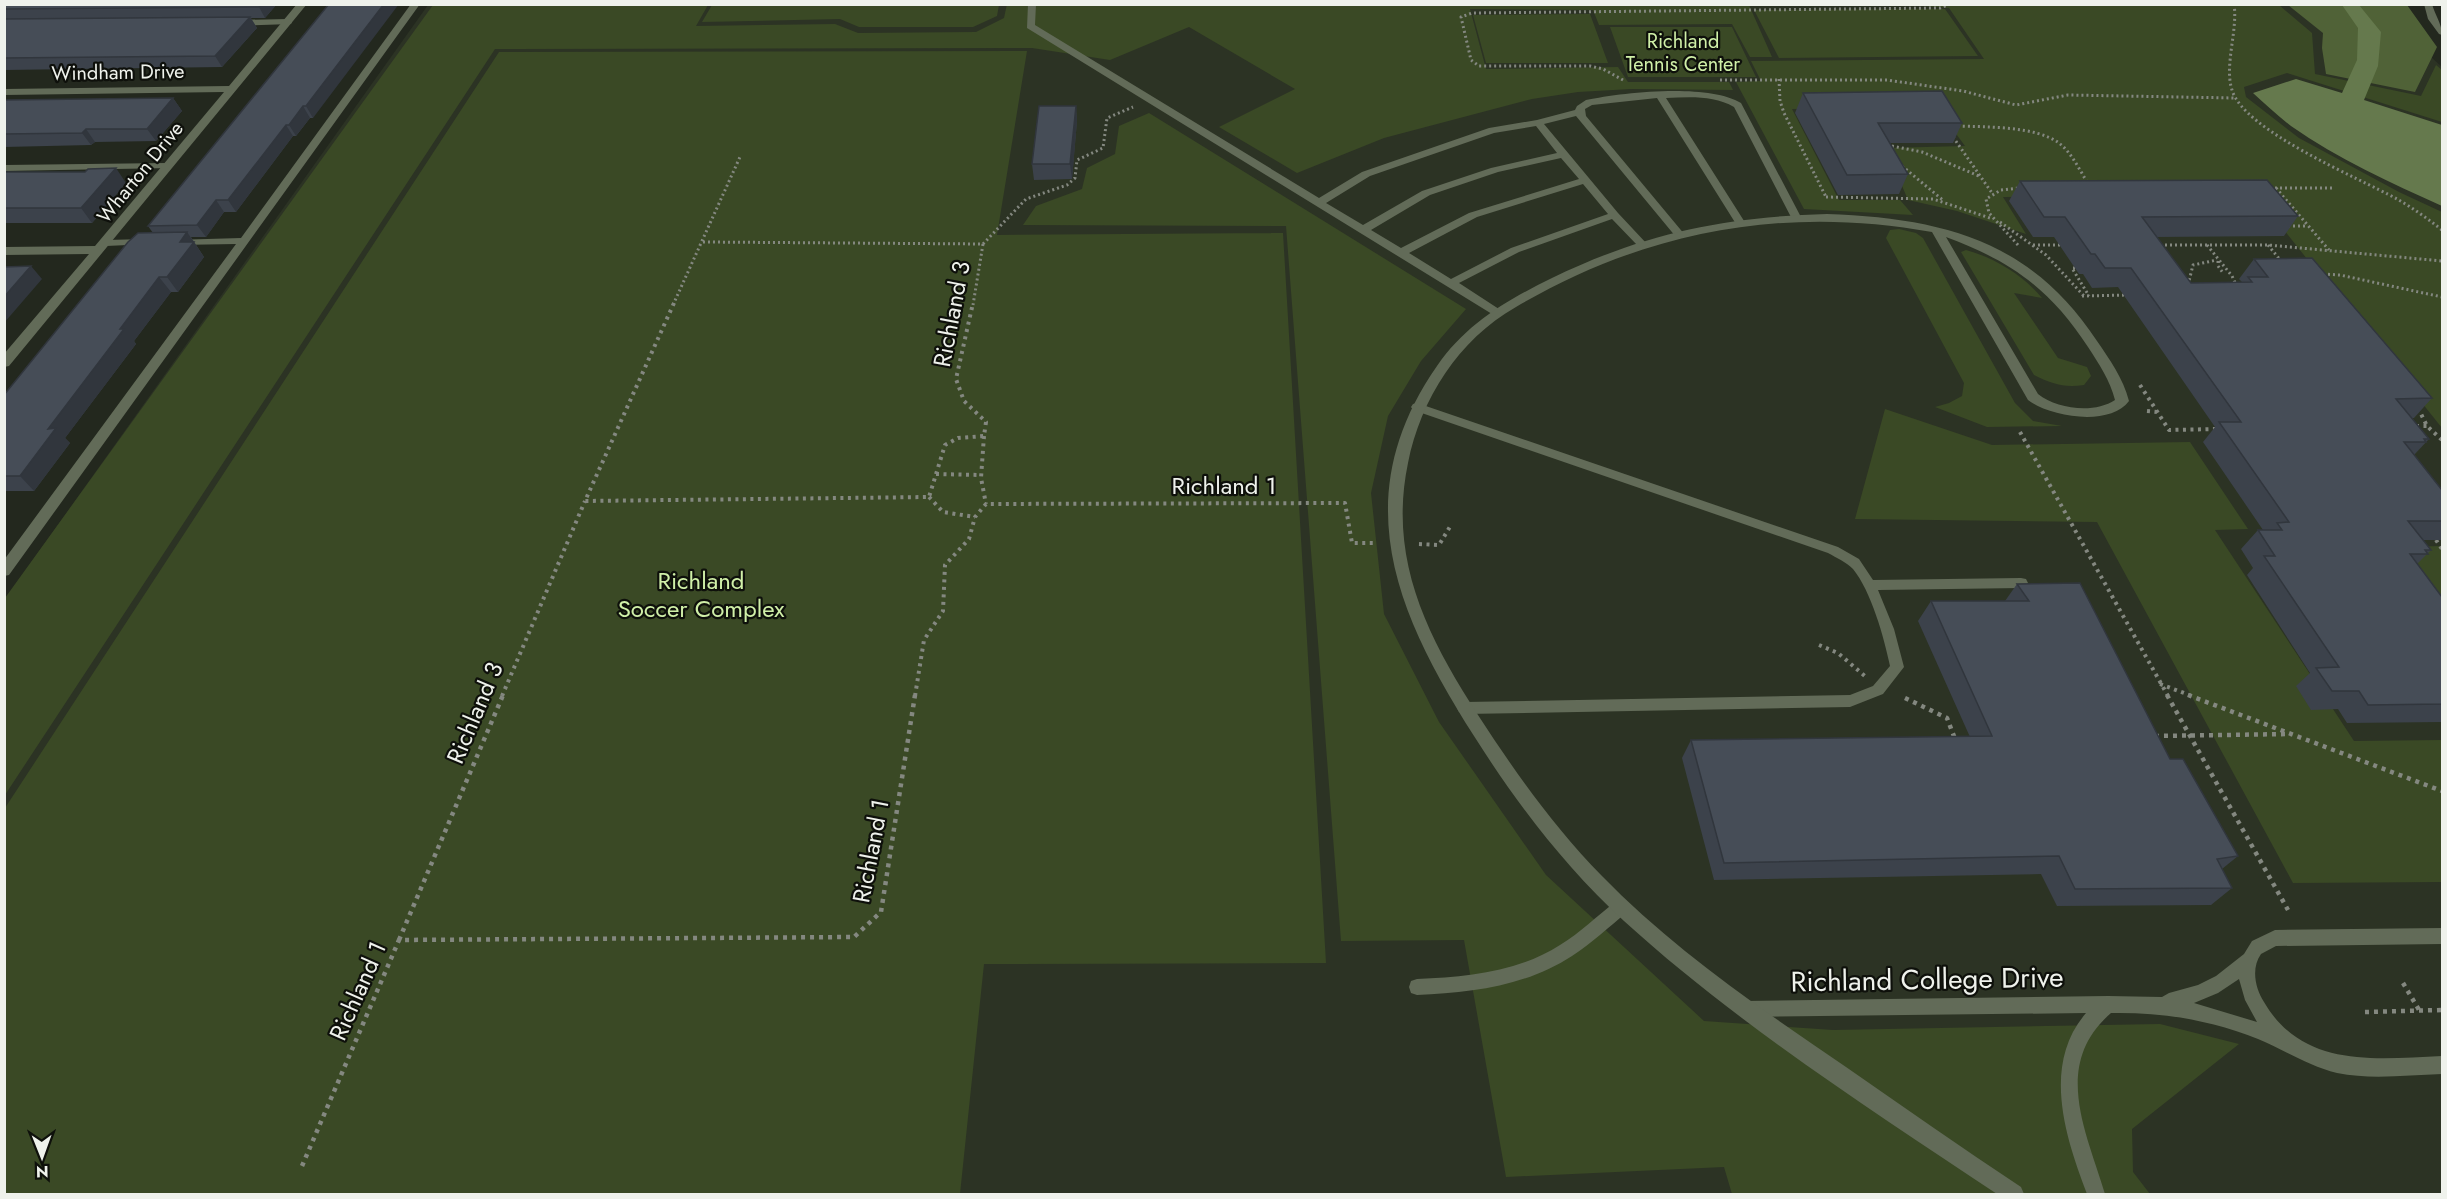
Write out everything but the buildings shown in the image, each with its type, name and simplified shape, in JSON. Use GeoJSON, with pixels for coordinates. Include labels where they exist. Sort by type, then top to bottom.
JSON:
{"type":"FeatureCollection","features":[{"type":"Feature","properties":{"kind":"street","name":"Wharton Drive"},"geometry":{"type":"LineString","coordinates":[[4,363],[9,353],[103,246],[303,4]]}},
{"type":"Feature","properties":{"kind":"street","name":"Windham Drive"},"geometry":{"type":"LineString","coordinates":[[4,92],[232,89]]}},
{"type":"Feature","properties":{"kind":"street","name":"Richland College Drive"},"geometry":{"type":"LineString","coordinates":[[1936,229],[2033,397],[2053,409],[2066,411],[2118,408],[2122,401],[2118,384],[2057,297],[2039,281],[1987,248],[1936,229],[1896,221],[1797,219],[1741,224],[1680,235],[1642,244],[1586,265],[1496,311],[1475,330],[1439,371],[1417,407],[1403,450],[1399,473],[1395,505],[1396,543],[1404,585],[1422,632],[1464,708],[1510,779],[1568,852],[1621,907],[1680,960],[2014,1194]]}},
{"type":"Feature","properties":{"kind":"street"},"geometry":{"type":"LineString","coordinates":[[4,251],[103,246]]}},
{"type":"Feature","properties":{"kind":"lane"},"geometry":{"type":"LineString","coordinates":[[4,571],[416,4]]}},
{"type":"Feature","properties":{"kind":"lane"},"geometry":{"type":"LineString","coordinates":[[1032,4],[1030,26],[1496,311]]}},
{"type":"Feature","properties":{"kind":"lane"},"geometry":{"type":"LineString","coordinates":[[2428,4],[2432,19],[2442,32]]}},
{"type":"Feature","properties":{"kind":"lane"},"geometry":{"type":"LineString","coordinates":[[229,23],[288,22]]}},
{"type":"Feature","properties":{"kind":"lane"},"geometry":{"type":"LineString","coordinates":[[1319,203],[1366,174],[1492,130],[1538,123],[1579,112],[1580,108],[1589,102],[1660,96],[1716,95],[1736,102],[1797,219]]}},
{"type":"Feature","properties":{"kind":"lane"},"geometry":{"type":"LineString","coordinates":[[1660,96],[1741,224]]}},
{"type":"Feature","properties":{"kind":"lane"},"geometry":{"type":"LineString","coordinates":[[1579,112],[1680,235]]}},
{"type":"Feature","properties":{"kind":"lane"},"geometry":{"type":"LineString","coordinates":[[1538,123],[1614,215],[1642,244]]}},
{"type":"Feature","properties":{"kind":"lane"},"geometry":{"type":"LineString","coordinates":[[1363,230],[1426,192],[1495,170],[1564,154]]}},
{"type":"Feature","properties":{"kind":"lane"},"geometry":{"type":"LineString","coordinates":[[4,168],[167,166]]}},
{"type":"Feature","properties":{"kind":"lane"},"geometry":{"type":"LineString","coordinates":[[1401,253],[1473,215],[1585,180]]}},
{"type":"Feature","properties":{"kind":"lane"},"geometry":{"type":"LineString","coordinates":[[1451,284],[1515,250],[1614,215]]}},
{"type":"Feature","properties":{"kind":"lane"},"geometry":{"type":"LineString","coordinates":[[103,246],[243,241]]}},
{"type":"Feature","properties":{"kind":"lane"},"geometry":{"type":"LineString","coordinates":[[1417,407],[1833,550],[1856,564],[1868,585],[1894,645],[1897,667],[1884,687],[1870,696],[1850,701],[1464,708]]}},
{"type":"Feature","properties":{"kind":"lane"},"geometry":{"type":"LineString","coordinates":[[1868,585],[2021,583]]}},
{"type":"Feature","properties":{"kind":"lane"},"geometry":{"type":"LineString","coordinates":[[1417,987],[1460,985],[1504,978],[1527,971],[1561,954],[1621,907]]}},
{"type":"Feature","properties":{"kind":"lane"},"geometry":{"type":"LineString","coordinates":[[2149,1004],[2182,999],[2211,989],[2232,976],[2258,946],[2275,939],[2442,936]]}},
{"type":"Feature","properties":{"kind":"lane"},"geometry":{"type":"LineString","coordinates":[[2248,960],[2247,980],[2254,1001],[2270,1024],[2300,1049]]}},
{"type":"Feature","properties":{"kind":"lane"},"geometry":{"type":"LineString","coordinates":[[2096,1194],[2082,1159],[2068,1106],[2070,1070],[2071,1059],[2089,1021],[2108,1004]]}},
{"type":"Feature","properties":{"kind":"lane"},"geometry":{"type":"LineString","coordinates":[[2149,1004],[2184,1007],[2220,1016],[2322,1060],[2350,1066],[2442,1065]]}},
{"type":"Feature","properties":{"kind":"lane","name":"Richland College Drive"},"geometry":{"type":"LineString","coordinates":[[1746,1008],[2149,1004]]}},
{"type":"Feature","properties":{"kind":"path"},"geometry":{"type":"LineString","coordinates":[[1630,81],[1590,66],[1479,66],[1471,60],[1460,19],[1472,13],[1940,8],[1950,4]]}},
{"type":"Feature","properties":{"kind":"path"},"geometry":{"type":"LineString","coordinates":[[2234,4],[2236,24],[2231,57],[2231,80],[2235,98],[2247,114],[2293,144],[2397,199],[2442,230]]}},
{"type":"Feature","properties":{"kind":"path"},"geometry":{"type":"LineString","coordinates":[[1710,80],[1887,80],[1963,91],[2016,105],[2068,95],[2235,98]]}},
{"type":"Feature","properties":{"kind":"path"},"geometry":{"type":"LineString","coordinates":[[1779,80],[1780,101],[1784,113],[1826,196],[1835,219]]}},
{"type":"Feature","properties":{"kind":"path"},"geometry":{"type":"LineString","coordinates":[[983,244],[1026,199],[1067,185],[1075,178],[1077,160],[1102,148],[1107,118],[1149,99]]}},
{"type":"Feature","properties":{"kind":"path"},"geometry":{"type":"LineString","coordinates":[[1956,126],[2003,129],[2053,139],[2061,144],[2091,188],[2088,188],[2091,193]]}},
{"type":"Feature","properties":{"kind":"path"},"geometry":{"type":"LineString","coordinates":[[1950,132],[1992,193]]}},
{"type":"Feature","properties":{"kind":"path"},"geometry":{"type":"LineString","coordinates":[[1887,146],[1897,146],[1922,153],[1980,176]]}},
{"type":"Feature","properties":{"kind":"path","name":"Richland 3"},"geometry":{"type":"LineString","coordinates":[[399,940],[585,501],[740,157]]}},
{"type":"Feature","properties":{"kind":"path"},"geometry":{"type":"LineString","coordinates":[[1898,163],[1947,204]]}},
{"type":"Feature","properties":{"kind":"path"},"geometry":{"type":"LineString","coordinates":[[1995,220],[1986,207],[1986,199],[2000,189],[2023,188]]}},
{"type":"Feature","properties":{"kind":"path"},"geometry":{"type":"LineString","coordinates":[[2264,188],[2332,188]]}},
{"type":"Feature","properties":{"kind":"path"},"geometry":{"type":"LineString","coordinates":[[2276,188],[2329,250]]}},
{"type":"Feature","properties":{"kind":"path"},"geometry":{"type":"LineString","coordinates":[[1826,196],[1917,197],[1947,204],[1995,220],[2033,245],[2063,271],[2081,296],[2137,295]]}},
{"type":"Feature","properties":{"kind":"path"},"geometry":{"type":"LineString","coordinates":[[2286,226],[2308,226]]}},
{"type":"Feature","properties":{"kind":"path"},"geometry":{"type":"LineString","coordinates":[[2156,235],[2163,245]]}},
{"type":"Feature","properties":{"kind":"path","name":"Richland 3"},"geometry":{"type":"LineString","coordinates":[[703,242],[983,244],[977,288],[956,379],[964,400],[986,422],[984,436]]}},
{"type":"Feature","properties":{"kind":"path"},"geometry":{"type":"LineString","coordinates":[[2033,245],[2068,245]]}},
{"type":"Feature","properties":{"kind":"path"},"geometry":{"type":"LineString","coordinates":[[2151,245],[2268,245],[2442,261]]}},
{"type":"Feature","properties":{"kind":"path"},"geometry":{"type":"LineString","coordinates":[[2206,245],[2232,276],[2239,293]]}},
{"type":"Feature","properties":{"kind":"path"},"geometry":{"type":"LineString","coordinates":[[2268,245],[2286,268]]}},
{"type":"Feature","properties":{"kind":"path"},"geometry":{"type":"LineString","coordinates":[[2218,260],[2218,266],[2223,273]]}},
{"type":"Feature","properties":{"kind":"path"},"geometry":{"type":"LineString","coordinates":[[2181,291],[2190,282],[2193,266],[2199,262],[2218,260]]}},
{"type":"Feature","properties":{"kind":"path"},"geometry":{"type":"LineString","coordinates":[[2075,268],[2072,268],[2090,296]]}},
{"type":"Feature","properties":{"kind":"path"},"geometry":{"type":"LineString","coordinates":[[2316,274],[2340,275],[2442,297]]}},
{"type":"Feature","properties":{"kind":"path"},"geometry":{"type":"LineString","coordinates":[[2417,406],[2427,426],[2442,440]]}},
{"type":"Feature","properties":{"kind":"path"},"geometry":{"type":"LineString","coordinates":[[2147,411],[2157,412]]}},
{"type":"Feature","properties":{"kind":"path"},"geometry":{"type":"LineString","coordinates":[[2416,426],[2427,426]]}},
{"type":"Feature","properties":{"kind":"path"},"geometry":{"type":"LineString","coordinates":[[2169,430],[2228,429]]}},
{"type":"Feature","properties":{"kind":"path"},"geometry":{"type":"LineString","coordinates":[[2020,432],[2288,910]]}},
{"type":"Feature","properties":{"kind":"path"},"geometry":{"type":"LineString","coordinates":[[929,497],[945,445],[958,438],[984,436],[980,476],[981,491],[986,504]]}},
{"type":"Feature","properties":{"kind":"path"},"geometry":{"type":"LineString","coordinates":[[936,474],[980,476]]}},
{"type":"Feature","properties":{"kind":"path"},"geometry":{"type":"LineString","coordinates":[[585,501],[929,497]]}},
{"type":"Feature","properties":{"kind":"path"},"geometry":{"type":"LineString","coordinates":[[929,497],[944,514],[975,517]]}},
{"type":"Feature","properties":{"kind":"path","name":"Richland 1"},"geometry":{"type":"LineString","coordinates":[[302,1166],[399,940],[854,937],[881,912],[924,640],[943,611],[945,565],[969,539],[975,517],[986,504],[1345,503],[1352,543],[1374,543]]}},
{"type":"Feature","properties":{"kind":"path"},"geometry":{"type":"LineString","coordinates":[[1419,544],[1439,545],[1451,525]]}},
{"type":"Feature","properties":{"kind":"path"},"geometry":{"type":"LineString","coordinates":[[2436,540],[2442,549]]}},
{"type":"Feature","properties":{"kind":"path"},"geometry":{"type":"LineString","coordinates":[[1819,645],[1838,653],[1867,677]]}},
{"type":"Feature","properties":{"kind":"path"},"geometry":{"type":"LineString","coordinates":[[2160,684],[2442,790]]}},
{"type":"Feature","properties":{"kind":"path"},"geometry":{"type":"LineString","coordinates":[[1905,698],[1947,718],[1955,739],[1963,739]]}},
{"type":"Feature","properties":{"kind":"path"},"geometry":{"type":"LineString","coordinates":[[2143,736],[2295,734]]}},
{"type":"Feature","properties":{"kind":"path"},"geometry":{"type":"LineString","coordinates":[[2403,983],[2419,1010]]}},
{"type":"Feature","properties":{"kind":"path"},"geometry":{"type":"LineString","coordinates":[[2365,1012],[2442,1010]]}},
{"type":"Feature","properties":{"kind":"shaded area"},"geometry":{"type":"Polygon","coordinates":[[[2373,4],[2442,67],[2442,1194],[5,1194],[5,599],[428,5],[2373,4]]]}},
{"type":"Feature","properties":{"kind":"shaded area"},"geometry":{"type":"Polygon","coordinates":[[[2288,5],[2407,5],[2437,47],[2415,92],[2326,74],[2322,48],[2323,33],[2288,5]]]}},
{"type":"Feature","properties":{"kind":"shaded area"},"geometry":{"type":"Polygon","coordinates":[[[2342,5],[2359,5],[2381,32],[2378,66],[2364,100],[2442,125],[2442,206],[2327,149],[2291,126],[2253,93],[2296,79],[2342,93],[2357,60],[2358,28],[2342,5]]]}},
{"type":"Feature","properties":{"kind":"green space"},"geometry":{"type":"Polygon","coordinates":[[[1007,4],[1821,5],[1749,5],[1772,57],[1750,57],[1732,24],[1599,25],[1593,10],[1470,9],[1486,69],[1618,67],[1628,82],[1729,82],[1733,90],[1631,89],[1578,92],[1532,99],[1384,138],[1297,173],[1219,127],[1295,89],[1189,27],[1110,60],[1032,48],[495,49],[5,795],[5,598],[433,5],[708,5],[696,26],[835,24],[858,33],[976,32],[1004,18],[1007,4]]]}},
{"type":"Feature","properties":{"kind":"green space"},"geometry":{"type":"Polygon","coordinates":[[[1896,4],[2279,5],[2312,33],[2315,74],[2421,96],[2436,65],[2442,70],[2442,122],[2287,73],[2244,87],[2246,97],[2299,138],[2399,192],[2442,212],[2442,428],[2256,195],[2003,197],[2026,234],[1957,211],[1908,200],[1886,148],[1965,146],[1937,108],[1792,109],[1839,200],[1900,200],[1913,215],[1804,209],[1736,82],[1761,81],[1751,61],[1984,59],[1949,8],[1896,4]]]}},
{"type":"Feature","properties":{"kind":"green space"},"geometry":{"type":"Polygon","coordinates":[[[712,5],[999,5],[997,16],[973,27],[859,27],[840,19],[702,22],[712,5]]]}},
{"type":"Feature","properties":{"kind":"green space","name":"Richland Tennis Center"},"geometry":{"type":"Polygon","coordinates":[[[1945,9],[1978,56],[1779,58],[1754,10],[1945,9]]]}},
{"type":"Feature","properties":{"kind":"green space","name":"Richland Tennis Center"},"geometry":{"type":"Polygon","coordinates":[[[1590,14],[1608,63],[1486,63],[1473,15],[1590,14]]]}},
{"type":"Feature","properties":{"kind":"green space","name":"Richland Tennis Center"},"geometry":{"type":"Polygon","coordinates":[[[1610,27],[1732,27],[1756,77],[1628,77],[1610,27]]]}},
{"type":"Feature","properties":{"kind":"green space","name":"Richland Soccer Complex"},"geometry":{"type":"Polygon","coordinates":[[[1027,51],[997,235],[1283,233],[1326,963],[984,964],[960,1194],[5,1194],[5,808],[499,52],[1027,51]]]}},
{"type":"Feature","properties":{"kind":"green space"},"geometry":{"type":"Polygon","coordinates":[[[1149,113],[1466,309],[1421,361],[1388,416],[1371,493],[1384,614],[1439,722],[1546,875],[1704,1021],[1833,1030],[2160,1024],[2239,1044],[2132,1129],[2133,1172],[2150,1194],[1732,1194],[1724,1167],[1506,1177],[1464,940],[1341,941],[1286,226],[1023,225],[1036,206],[1082,189],[1087,168],[1115,154],[1119,126],[1149,113]]]}},
{"type":"Feature","properties":{"kind":"green space"},"geometry":{"type":"Polygon","coordinates":[[[1899,229],[1916,233],[1923,238],[2015,403],[2033,421],[2062,426],[1987,427],[1935,407],[1962,396],[1964,383],[1886,238],[1890,230],[1899,229]]]}},
{"type":"Feature","properties":{"kind":"green space"},"geometry":{"type":"Polygon","coordinates":[[[1966,250],[2008,268],[2042,298],[2014,293],[2058,358],[2087,367],[2091,376],[2084,385],[2058,385],[2034,375],[1961,252],[1966,250]]]}},
{"type":"Feature","properties":{"kind":"green space"},"geometry":{"type":"Polygon","coordinates":[[[1885,409],[1992,445],[2190,442],[2248,529],[2215,530],[2354,741],[2442,740],[2442,882],[2293,883],[2097,522],[1855,519],[1885,409]]]}},
{"type":"Feature","properties":{"kind":"green space"},"geometry":{"type":"Polygon","coordinates":[[[2442,546],[2442,626],[2401,547],[2442,546]]]}}]}
